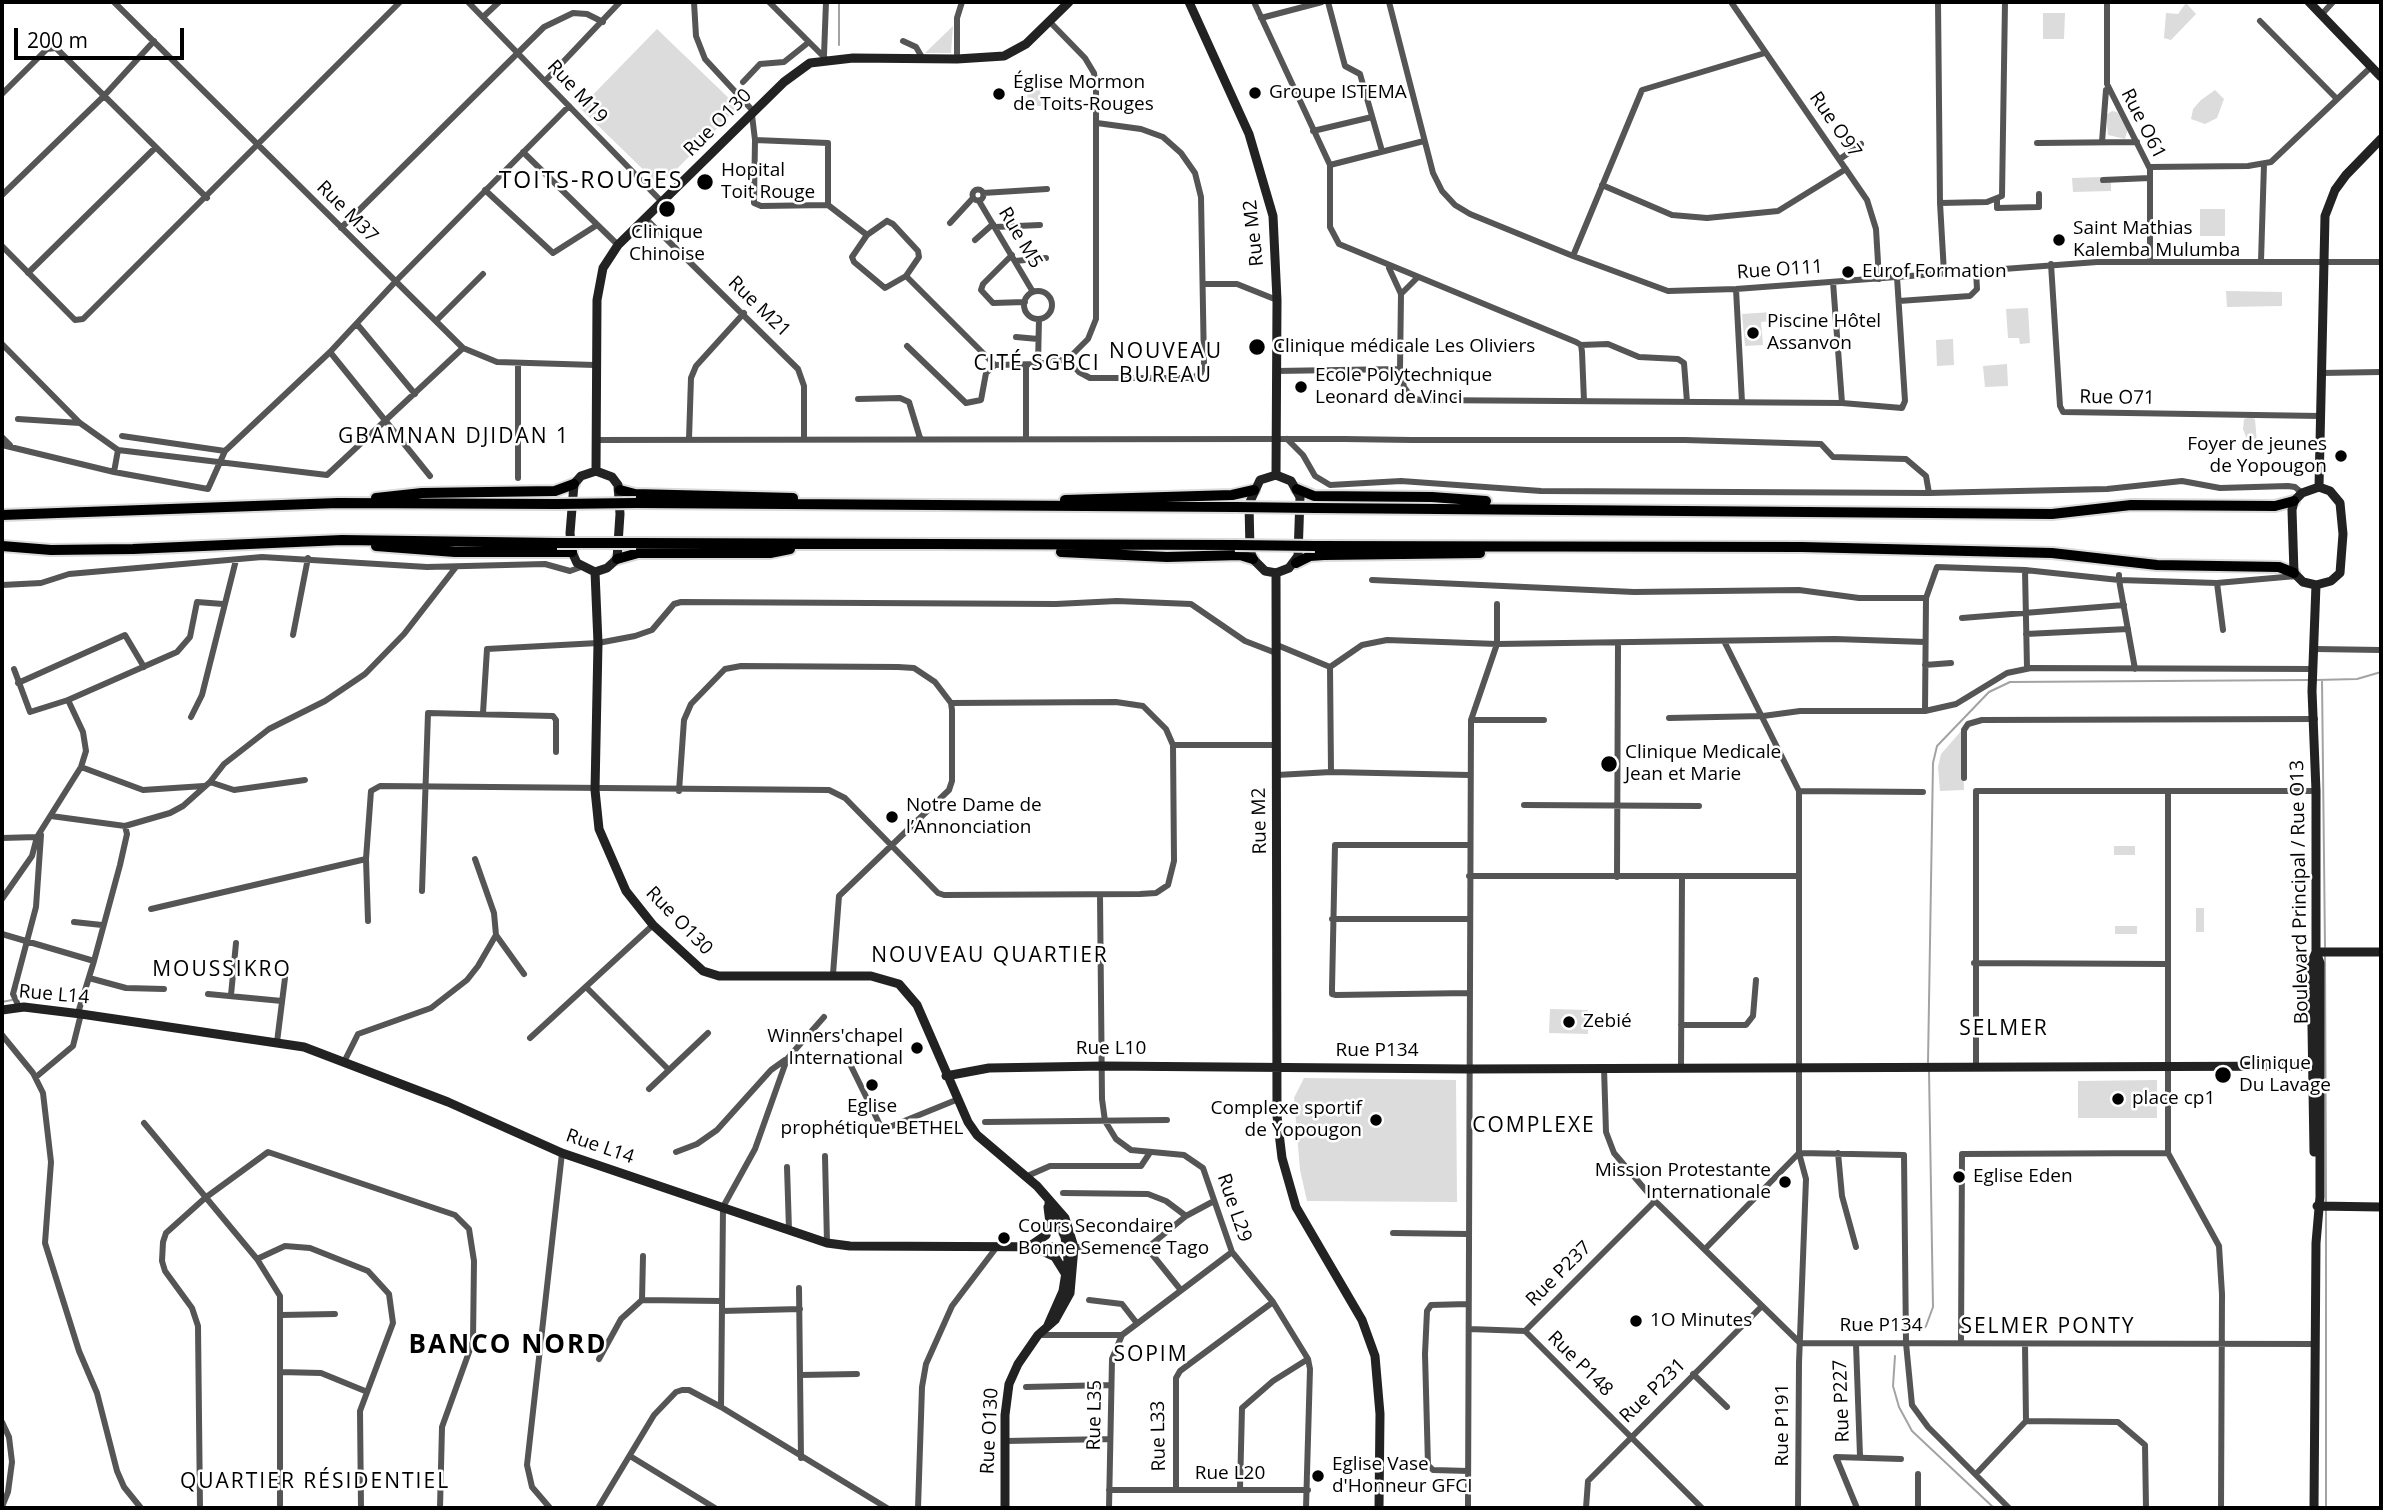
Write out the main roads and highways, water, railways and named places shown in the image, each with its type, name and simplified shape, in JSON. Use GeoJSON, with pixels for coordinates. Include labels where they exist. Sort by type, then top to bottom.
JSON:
{"type":"FeatureCollection","features":[{"type":"Feature","properties":{"kind":"highway"},"geometry":{"type":"LineString","coordinates":[[338,503],[422,493],[555,491],[574,484]]}},
{"type":"Feature","properties":{"kind":"highway"},"geometry":{"type":"LineString","coordinates":[[983,505],[1232,495],[1254,489]]}},
{"type":"Feature","properties":{"kind":"highway"},"geometry":{"type":"LineString","coordinates":[[1297,489],[1314,496],[1432,496],[1569,508]]}},
{"type":"Feature","properties":{"kind":"highway"},"geometry":{"type":"LineString","coordinates":[[620,490],[635,494],[750,495],[844,504]]}},
{"type":"Feature","properties":{"kind":"highway"},"geometry":{"type":"LineString","coordinates":[[2,515],[338,503],[1569,508],[2052,514],[2131,505],[2275,506],[2298,497]]}},
{"type":"Feature","properties":{"kind":"highway"},"geometry":{"type":"LineString","coordinates":[[342,540],[385,548],[455,552],[572,552]]}},
{"type":"Feature","properties":{"kind":"highway"},"geometry":{"type":"LineString","coordinates":[[2,546],[51,550],[133,549],[342,540],[981,546],[1802,547],[2052,554],[2157,565],[2279,567],[2295,575]]}},
{"type":"Feature","properties":{"kind":"highway"},"geometry":{"type":"LineString","coordinates":[[617,559],[638,553],[770,553],[814,544]]}},
{"type":"Feature","properties":{"kind":"highway"},"geometry":{"type":"LineString","coordinates":[[981,546],[1132,557],[1240,555],[1253,559]]}},
{"type":"Feature","properties":{"kind":"highway"},"geometry":{"type":"LineString","coordinates":[[1296,563],[1310,556],[1324,555],[1437,556],[1565,547]]}},
{"type":"Feature","properties":{"kind":"waterway"},"geometry":{"type":"LineString","coordinates":[[839,2],[839,45]]}},
{"type":"Feature","properties":{"kind":"waterway"},"geometry":{"type":"LineString","coordinates":[[2316,680],[2357,679],[2381,672]]}},
{"type":"Feature","properties":{"kind":"waterway"},"geometry":{"type":"LineString","coordinates":[[1928,1062],[1933,763],[1937,746],[1989,692],[2010,682],[2310,680]]}},
{"type":"Feature","properties":{"kind":"waterway"},"geometry":{"type":"LineString","coordinates":[[2322,680],[2325,947]]}},
{"type":"Feature","properties":{"kind":"waterway"},"geometry":{"type":"LineString","coordinates":[[2325,956],[2326,1203]]}},
{"type":"Feature","properties":{"kind":"waterway"},"geometry":{"type":"LineString","coordinates":[[2,1002],[12,1000]]}},
{"type":"Feature","properties":{"kind":"waterway"},"geometry":{"type":"LineString","coordinates":[[1920,1332],[1926,1326],[1933,1307],[1929,1071]]}},
{"type":"Feature","properties":{"kind":"waterway"},"geometry":{"type":"LineString","coordinates":[[2326,1208],[2326,1508]]}},
{"type":"Feature","properties":{"kind":"waterway"},"geometry":{"type":"LineString","coordinates":[[1895,1356],[1893,1386],[1899,1407],[1912,1431],[1994,1508]]}},
{"type":"Feature","properties":{"kind":"place","name":"Groupe ISTEMA"},"geometry":{"type":"Point","coordinates":[1255,93]}},
{"type":"Feature","properties":{"kind":"place","name":"Église Mormon de Toits-Rouges"},"geometry":{"type":"Point","coordinates":[999,94]}},
{"type":"Feature","properties":{"kind":"place","name":"Hopital Toit Rouge"},"geometry":{"type":"Point","coordinates":[705,182]}},
{"type":"Feature","properties":{"kind":"place","name":"Clinique Chinoise"},"geometry":{"type":"Point","coordinates":[667,209]}},
{"type":"Feature","properties":{"kind":"place","name":"Saint Mathias Kalemba Mulumba"},"geometry":{"type":"Point","coordinates":[2059,240]}},
{"type":"Feature","properties":{"kind":"place","name":"Eurof Formation"},"geometry":{"type":"Point","coordinates":[1848,272]}},
{"type":"Feature","properties":{"kind":"place","name":"Piscine Hôtel Assanvon"},"geometry":{"type":"Point","coordinates":[1753,333]}},
{"type":"Feature","properties":{"kind":"place","name":"Clinique médicale Les Oliviers"},"geometry":{"type":"Point","coordinates":[1257,347]}},
{"type":"Feature","properties":{"kind":"place","name":"Ecole Polytechnique Leonard de Vinci"},"geometry":{"type":"Point","coordinates":[1301,387]}},
{"type":"Feature","properties":{"kind":"place","name":"Foyer de jeunes de Yopougon"},"geometry":{"type":"Point","coordinates":[2341,456]}},
{"type":"Feature","properties":{"kind":"place","name":"Clinique Medicale Jean et Marie"},"geometry":{"type":"Point","coordinates":[1609,764]}},
{"type":"Feature","properties":{"kind":"place","name":"Notre Dame de l’Annonciation"},"geometry":{"type":"Point","coordinates":[892,817]}},
{"type":"Feature","properties":{"kind":"place","name":"Zebié"},"geometry":{"type":"Point","coordinates":[1569,1022]}},
{"type":"Feature","properties":{"kind":"place","name":"Winners'chapel International"},"geometry":{"type":"Point","coordinates":[917,1048]}},
{"type":"Feature","properties":{"kind":"place","name":"Clinique Du Lavage"},"geometry":{"type":"Point","coordinates":[2223,1075]}},
{"type":"Feature","properties":{"kind":"place","name":"Eglise prophétique BETHEL"},"geometry":{"type":"Point","coordinates":[872,1085]}},
{"type":"Feature","properties":{"kind":"place","name":"place cp1"},"geometry":{"type":"Point","coordinates":[2118,1099]}},
{"type":"Feature","properties":{"kind":"place","name":"Complexe sportif de Yopougon"},"geometry":{"type":"Point","coordinates":[1376,1120]}},
{"type":"Feature","properties":{"kind":"place","name":"Eglise Eden"},"geometry":{"type":"Point","coordinates":[1959,1177]}},
{"type":"Feature","properties":{"kind":"place","name":"Mission Protestante Internationale"},"geometry":{"type":"Point","coordinates":[1785,1182]}},
{"type":"Feature","properties":{"kind":"place","name":"Cours Secondaire Bonne Semence Tago"},"geometry":{"type":"Point","coordinates":[1004,1238]}},
{"type":"Feature","properties":{"kind":"place","name":"1O Minutes"},"geometry":{"type":"Point","coordinates":[1636,1321]}},
{"type":"Feature","properties":{"kind":"place","name":"Eglise Vase d'Honneur GFCI"},"geometry":{"type":"Point","coordinates":[1318,1476]}},
{"type":"Feature","properties":{"kind":"district","name":"TOITS-ROUGES"},"geometry":{"type":"Point","coordinates":[591,181]}},
{"type":"Feature","properties":{"kind":"district","name":"CITÉ SGBCI"},"geometry":{"type":"Point","coordinates":[1037,364]}},
{"type":"Feature","properties":{"kind":"district","name":"NOUVEAU BUREAU"},"geometry":{"type":"Point","coordinates":[1166,364]}},
{"type":"Feature","properties":{"kind":"district","name":"GBAMNAN DJIDAN 1"},"geometry":{"type":"Point","coordinates":[454,437]}},
{"type":"Feature","properties":{"kind":"district","name":"NOUVEAU QUARTIER"},"geometry":{"type":"Point","coordinates":[990,956]}},
{"type":"Feature","properties":{"kind":"district","name":"MOUSSIKRO"},"geometry":{"type":"Point","coordinates":[222,970]}},
{"type":"Feature","properties":{"kind":"district","name":"SELMER"},"geometry":{"type":"Point","coordinates":[2004,1029]}},
{"type":"Feature","properties":{"kind":"district","name":"COMPLEXE"},"geometry":{"type":"Point","coordinates":[1534,1126]}},
{"type":"Feature","properties":{"kind":"district","name":"SELMER PONTY"},"geometry":{"type":"Point","coordinates":[2048,1327]}},
{"type":"Feature","properties":{"kind":"district","name":"BANCO NORD"},"geometry":{"type":"Point","coordinates":[508,1346]}},
{"type":"Feature","properties":{"kind":"district","name":"SOPIM"},"geometry":{"type":"Point","coordinates":[1151,1355]}},
{"type":"Feature","properties":{"kind":"district","name":"QUARTIER RÉSIDENTIEL"},"geometry":{"type":"Point","coordinates":[315,1482]}}]}
